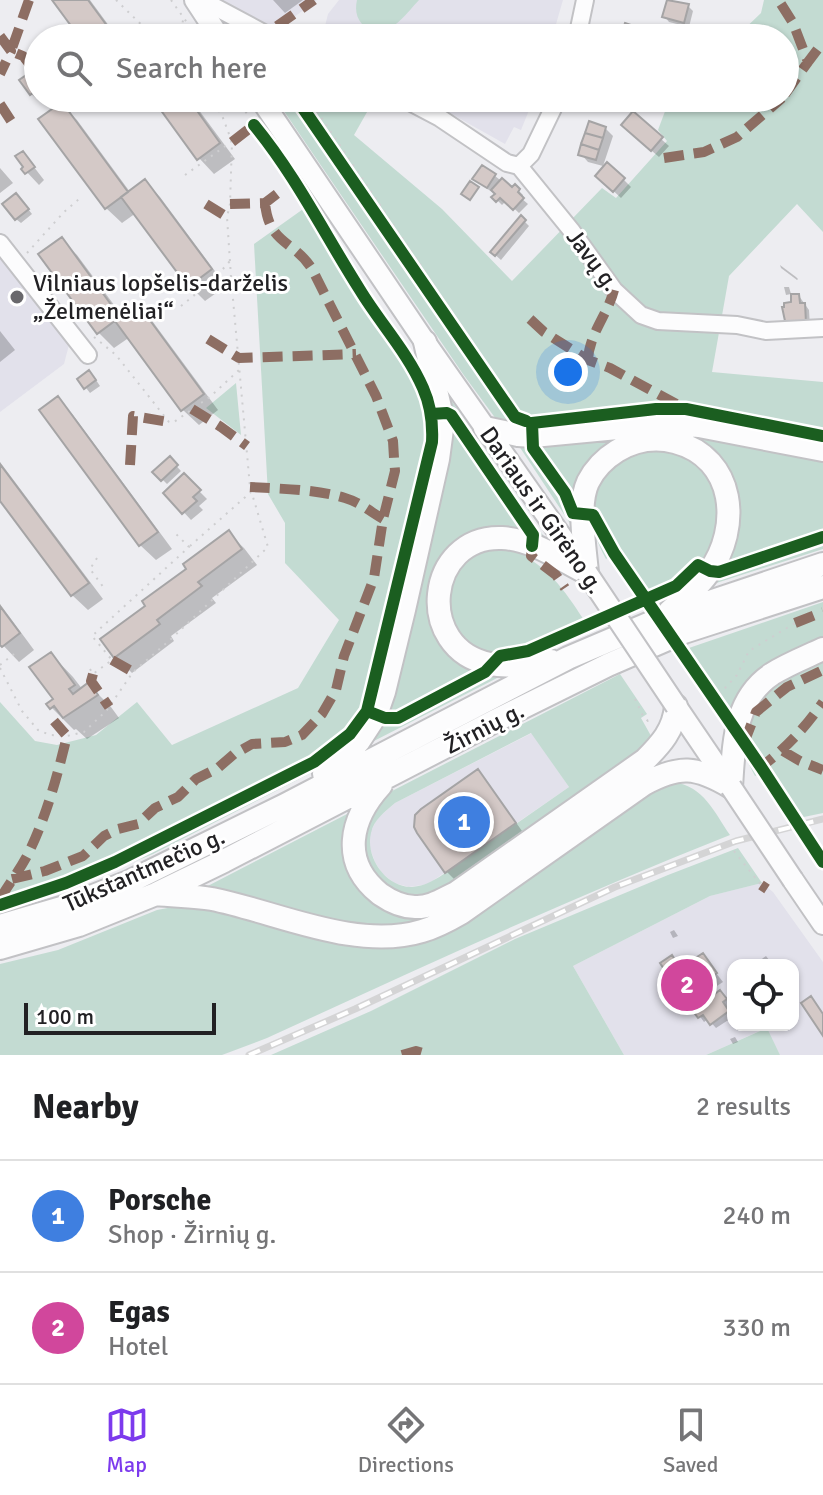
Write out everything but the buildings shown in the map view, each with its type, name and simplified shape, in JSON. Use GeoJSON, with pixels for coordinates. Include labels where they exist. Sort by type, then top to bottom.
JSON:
{"type":"FeatureCollection","features":[{"type":"Feature","properties":{"kind":"highway"},"geometry":{"type":"LineString","coordinates":[[285,805],[344,758],[359,741],[376,715],[384,692],[438,459],[442,429],[425,342]]}},
{"type":"Feature","properties":{"kind":"highway"},"geometry":{"type":"LineString","coordinates":[[485,428],[533,436],[670,423],[823,450]]}},
{"type":"Feature","properties":{"kind":"highway"},"geometry":{"type":"LineString","coordinates":[[587,573],[582,505],[587,484],[598,465],[624,446],[638,441],[654,439],[683,444],[696,451],[708,460],[724,486],[729,516],[726,534],[710,571],[662,618]]}},
{"type":"Feature","properties":{"kind":"highway"},"geometry":{"type":"LineString","coordinates":[[568,658],[493,665],[471,657],[454,644],[440,621],[437,604],[439,587],[455,557],[483,540],[493,538],[529,544],[587,573]]}},
{"type":"Feature","properties":{"kind":"highway","name":"Žirnių g."},"geometry":{"type":"LineString","coordinates":[[285,805],[568,658],[662,618],[823,564]]}},
{"type":"Feature","properties":{"kind":"highway","name":"Žirnių g."},"geometry":{"type":"LineString","coordinates":[[156,894],[608,665],[672,638],[823,587]]}},
{"type":"Feature","properties":{"kind":"highway"},"geometry":{"type":"LineString","coordinates":[[156,894],[210,899],[355,936],[381,937],[422,932],[461,913],[664,773],[696,771],[731,787],[736,731],[749,697],[773,674],[823,649]]}},
{"type":"Feature","properties":{"kind":"highway"},"geometry":{"type":"LineString","coordinates":[[390,776],[369,799],[360,815],[355,830],[355,859],[362,875],[386,899],[416,907],[433,904],[456,893],[645,760],[662,744],[673,725],[676,706]]}},
{"type":"Feature","properties":{"kind":"highway","name":"Tūkstantmečio g."},"geometry":{"type":"LineString","coordinates":[[0,926],[68,906],[131,881],[285,805]]}},
{"type":"Feature","properties":{"kind":"highway","name":"Tūkstantmečio g."},"geometry":{"type":"LineString","coordinates":[[0,948],[79,925],[156,894]]}},
{"type":"Feature","properties":{"kind":"main road"},"geometry":{"type":"LineString","coordinates":[[189,8],[206,24]]}},
{"type":"Feature","properties":{"kind":"main road","name":"Dariaus ir Girėno g."},"geometry":{"type":"LineString","coordinates":[[269,112],[587,573],[823,924]]}},
{"type":"Feature","properties":{"kind":"street"},"geometry":{"type":"LineString","coordinates":[[202,0],[247,24]]}},
{"type":"Feature","properties":{"kind":"street"},"geometry":{"type":"LineString","coordinates":[[580,24],[585,0]]}},
{"type":"Feature","properties":{"kind":"street","name":"Javų g."},"geometry":{"type":"LineString","coordinates":[[429,112],[507,163],[519,166],[614,290],[641,315],[658,321],[737,325],[766,331],[823,328]]}},
{"type":"Feature","properties":{"kind":"street"},"geometry":{"type":"LineString","coordinates":[[519,166],[531,154],[551,112]]}},
{"type":"Feature","properties":{"kind":"street"},"geometry":{"type":"LineString","coordinates":[[0,243],[84,350]]}},
{"type":"Feature","properties":{"kind":"path"},"geometry":{"type":"LineString","coordinates":[[116,0],[141,24]]}},
{"type":"Feature","properties":{"kind":"path"},"geometry":{"type":"LineString","coordinates":[[171,0],[189,8]]}},
{"type":"Feature","properties":{"kind":"path"},"geometry":{"type":"LineString","coordinates":[[14,654],[0,667],[22,711],[38,730],[50,735],[84,732],[107,710],[133,672],[268,547],[252,492],[227,217],[232,142],[220,112]]}},
{"type":"Feature","properties":{"kind":"path"},"geometry":{"type":"LineString","coordinates":[[246,112],[254,125]]}},
{"type":"Feature","properties":{"kind":"path"},"geometry":{"type":"LineString","coordinates":[[307,112],[360,183]]}},
{"type":"Feature","properties":{"kind":"path"},"geometry":{"type":"LineString","coordinates":[[317,112],[506,404],[515,417],[526,421]]}},
{"type":"Feature","properties":{"kind":"path"},"geometry":{"type":"LineString","coordinates":[[185,175],[232,142]]}},
{"type":"Feature","properties":{"kind":"path"},"geometry":{"type":"LineString","coordinates":[[17,265],[79,199]]}},
{"type":"Feature","properties":{"kind":"path"},"geometry":{"type":"LineString","coordinates":[[181,306],[231,261]]}},
{"type":"Feature","properties":{"kind":"path"},"geometry":{"type":"LineString","coordinates":[[84,350],[94,337],[116,355],[169,422],[174,422],[211,396],[240,369]]}},
{"type":"Feature","properties":{"kind":"path"},"geometry":{"type":"LineString","coordinates":[[90,669],[93,674],[112,660],[92,636],[252,492]]}},
{"type":"Feature","properties":{"kind":"path"},"geometry":{"type":"LineString","coordinates":[[173,531],[189,547]]}},
{"type":"Feature","properties":{"kind":"path"},"geometry":{"type":"LineString","coordinates":[[97,558],[90,569],[104,588]]}},
{"type":"Feature","properties":{"kind":"path"},"geometry":{"type":"LineString","coordinates":[[714,700],[737,675],[749,651],[795,623]]}},
{"type":"Feature","properties":{"kind":"path"},"geometry":{"type":"LineString","coordinates":[[635,699],[643,716],[648,721],[652,718]]}},
{"type":"Feature","properties":{"kind":"path"},"geometry":{"type":"LineString","coordinates":[[768,768],[800,816]]}},
{"type":"Feature","properties":{"kind":"path"},"geometry":{"type":"LineString","coordinates":[[734,851],[761,885]]}},
{"type":"Feature","properties":{"kind":"shaded area"},"geometry":{"type":"Polygon","coordinates":[[[219,0],[317,0],[285,24],[225,24],[219,0]]]}},
{"type":"Feature","properties":{"kind":"shaded area"},"geometry":{"type":"Polygon","coordinates":[[[339,0],[563,0],[556,24],[326,24],[328,14],[339,0]]]}},
{"type":"Feature","properties":{"kind":"shaded area"},"geometry":{"type":"Polygon","coordinates":[[[448,112],[528,112],[521,130],[514,127],[505,144],[448,112]]]}},
{"type":"Feature","properties":{"kind":"shaded area","name":"Vilniaus lopšelis-darželis „Želmenėliai“"},"geometry":{"type":"Polygon","coordinates":[[[0,253],[70,341],[64,364],[0,412],[0,253]]]}},
{"type":"Feature","properties":{"kind":"shaded area"},"geometry":{"type":"Polygon","coordinates":[[[532,733],[569,787],[428,884],[409,887],[394,883],[382,873],[370,848],[370,833],[377,819],[395,803],[532,733]]]}},
{"type":"Feature","properties":{"kind":"shaded area"},"geometry":{"type":"Polygon","coordinates":[[[762,883],[773,892],[823,962],[823,1055],[780,1055],[768,1031],[799,1031],[799,959],[727,959],[727,1031],[759,1031],[706,1055],[624,1055],[573,966],[710,896],[762,883]]]}},
{"type":"Feature","properties":{"kind":"green space"},"geometry":{"type":"Polygon","coordinates":[[[357,0],[419,0],[396,24],[362,24],[356,7],[357,0]]]}},
{"type":"Feature","properties":{"kind":"green space"},"geometry":{"type":"Polygon","coordinates":[[[764,0],[823,0],[823,232],[797,204],[729,276],[712,372],[823,382],[823,442],[542,428],[496,419],[285,112],[367,112],[354,135],[442,209],[512,281],[602,188],[616,198],[667,141],[658,130],[665,112],[799,112],[799,24],[750,24],[761,13],[764,0]]]}},
{"type":"Feature","properties":{"kind":"green space"},"geometry":{"type":"Polygon","coordinates":[[[306,207],[360,297],[410,371],[426,411],[429,433],[427,456],[365,710],[368,718],[332,760],[309,774],[153,854],[50,896],[0,911],[0,702],[35,741],[57,745],[96,735],[137,702],[172,745],[298,688],[339,620],[285,563],[285,523],[268,494],[254,244],[306,207]]]}},
{"type":"Feature","properties":{"kind":"green space"},"geometry":{"type":"Polygon","coordinates":[[[236,383],[241,435],[206,408],[236,383]]]}},
{"type":"Feature","properties":{"kind":"green space"},"geometry":{"type":"Polygon","coordinates":[[[449,397],[551,547],[480,533],[430,619],[436,635],[448,650],[503,675],[370,743],[449,397]]]}},
{"type":"Feature","properties":{"kind":"green space"},"geometry":{"type":"Polygon","coordinates":[[[684,431],[823,458],[823,549],[710,585],[728,554],[709,451],[611,445],[577,534],[519,446],[684,431]]]}},
{"type":"Feature","properties":{"kind":"green space"},"geometry":{"type":"Polygon","coordinates":[[[639,450],[676,450],[704,468],[713,482],[721,514],[707,562],[678,591],[655,603],[619,551],[606,559],[596,537],[591,514],[591,503],[599,481],[607,471],[639,450]]]}},
{"type":"Feature","properties":{"kind":"green space"},"geometry":{"type":"Polygon","coordinates":[[[496,546],[529,552],[526,557],[554,580],[590,629],[539,653],[505,659],[461,641],[445,608],[449,583],[472,553],[496,546]]]}},
{"type":"Feature","properties":{"kind":"green space"},"geometry":{"type":"Polygon","coordinates":[[[823,602],[823,640],[729,719],[723,704],[686,649],[823,602]]]}},
{"type":"Feature","properties":{"kind":"green space"},"geometry":{"type":"Polygon","coordinates":[[[823,657],[823,813],[799,818],[768,771],[755,776],[743,753],[746,718],[770,685],[823,657]]]}},
{"type":"Feature","properties":{"kind":"green space"},"geometry":{"type":"Polygon","coordinates":[[[620,674],[647,714],[641,718],[655,743],[452,888],[420,898],[393,893],[370,874],[362,843],[364,827],[381,799],[620,674]],[[531,733],[395,803],[380,816],[371,833],[374,861],[386,877],[403,886],[431,882],[569,787],[531,733]]]}},
{"type":"Feature","properties":{"kind":"green space"},"geometry":{"type":"Polygon","coordinates":[[[673,782],[684,784],[700,794],[730,835],[555,908],[267,1038],[222,1055],[0,1055],[0,964],[58,950],[157,910],[178,906],[199,906],[346,942],[459,926],[662,786],[673,782]]]}},
{"type":"Feature","properties":{"kind":"green space"},"geometry":{"type":"Polygon","coordinates":[[[349,813],[344,844],[352,875],[440,912],[416,926],[366,927],[200,890],[349,813]]]}},
{"type":"Feature","properties":{"kind":"green space"},"geometry":{"type":"Polygon","coordinates":[[[738,848],[762,883],[710,896],[573,966],[624,1055],[271,1055],[371,1011],[515,939],[738,848]]]}},
{"type":"Feature","properties":{"kind":"green space"},"geometry":{"type":"Polygon","coordinates":[[[760,1031],[768,1031],[780,1055],[706,1055],[760,1031]]]}},
{"type":"Feature","properties":{"kind":"railway"},"geometry":{"type":"LineString","coordinates":[[249,1055],[355,1009],[615,887],[736,841],[823,819]]}},
{"type":"Feature","properties":{"kind":"marked path"},"geometry":{"type":"LineString","coordinates":[[24,57],[11,51],[29,0]]}},
{"type":"Feature","properties":{"kind":"marked path"},"geometry":{"type":"LineString","coordinates":[[280,24],[314,0]]}},
{"type":"Feature","properties":{"kind":"marked path"},"geometry":{"type":"LineString","coordinates":[[781,4],[793,24]]}},
{"type":"Feature","properties":{"kind":"marked path"},"geometry":{"type":"LineString","coordinates":[[0,36],[11,51],[0,74]]}},
{"type":"Feature","properties":{"kind":"marked path"},"geometry":{"type":"LineString","coordinates":[[799,39],[808,62],[823,42]]}},
{"type":"Feature","properties":{"kind":"marked path"},"geometry":{"type":"LineString","coordinates":[[799,75],[808,62]]}},
{"type":"Feature","properties":{"kind":"marked path"},"geometry":{"type":"LineString","coordinates":[[0,104],[11,121]]}},
{"type":"Feature","properties":{"kind":"marked path"},"geometry":{"type":"LineString","coordinates":[[664,158],[704,152],[737,137],[766,112]]}},
{"type":"Feature","properties":{"kind":"marked path"},"geometry":{"type":"LineString","coordinates":[[232,142],[254,125],[258,129]]}},
{"type":"Feature","properties":{"kind":"marked path"},"geometry":{"type":"LineString","coordinates":[[230,204],[265,203],[278,193]]}},
{"type":"Feature","properties":{"kind":"marked path"},"geometry":{"type":"LineString","coordinates":[[12,879],[45,871],[83,856],[104,836],[138,824],[155,808],[178,797],[196,779],[252,744],[285,742],[302,735],[322,714],[336,690],[344,656],[374,578],[383,519],[395,471],[393,441],[376,396],[312,269],[298,252],[277,235],[267,217],[265,203]]}},
{"type":"Feature","properties":{"kind":"marked path"},"geometry":{"type":"LineString","coordinates":[[206,204],[227,217]]}},
{"type":"Feature","properties":{"kind":"marked path"},"geometry":{"type":"LineString","coordinates":[[588,360],[592,341],[614,290]]}},
{"type":"Feature","properties":{"kind":"marked path"},"geometry":{"type":"LineString","coordinates":[[530,319],[544,332],[588,360],[610,368],[682,407]]}},
{"type":"Feature","properties":{"kind":"marked path"},"geometry":{"type":"LineString","coordinates":[[208,339],[239,358],[356,354]]}},
{"type":"Feature","properties":{"kind":"marked path"},"geometry":{"type":"LineString","coordinates":[[192,409],[247,446]]}},
{"type":"Feature","properties":{"kind":"marked path"},"geometry":{"type":"LineString","coordinates":[[130,465],[133,416],[169,422]]}},
{"type":"Feature","properties":{"kind":"marked path"},"geometry":{"type":"LineString","coordinates":[[250,487],[334,495],[355,502],[383,519]]}},
{"type":"Feature","properties":{"kind":"marked path"},"geometry":{"type":"LineString","coordinates":[[533,541],[531,556],[556,575],[565,588]]}},
{"type":"Feature","properties":{"kind":"marked path"},"geometry":{"type":"LineString","coordinates":[[795,623],[823,612]]}},
{"type":"Feature","properties":{"kind":"marked path"},"geometry":{"type":"LineString","coordinates":[[112,660],[133,672]]}},
{"type":"Feature","properties":{"kind":"marked path"},"geometry":{"type":"LineString","coordinates":[[744,743],[756,712],[787,687],[823,670]]}},
{"type":"Feature","properties":{"kind":"marked path"},"geometry":{"type":"LineString","coordinates":[[93,674],[91,681],[109,707]]}},
{"type":"Feature","properties":{"kind":"marked path"},"geometry":{"type":"LineString","coordinates":[[766,768],[761,767],[795,737],[823,702]]}},
{"type":"Feature","properties":{"kind":"marked path"},"geometry":{"type":"LineString","coordinates":[[0,899],[27,856],[50,797],[67,736],[54,721]]}},
{"type":"Feature","properties":{"kind":"marked path"},"geometry":{"type":"LineString","coordinates":[[783,751],[823,770]]}},
{"type":"Feature","properties":{"kind":"marked path"},"geometry":{"type":"LineString","coordinates":[[761,885],[767,889]]}},
{"type":"Feature","properties":{"kind":"marked path"},"geometry":{"type":"LineString","coordinates":[[402,1055],[416,1051],[430,1055]]}},
{"type":"Feature","properties":{"kind":"cycle path"},"geometry":{"type":"LineString","coordinates":[[306,112],[515,417],[526,421]]}},
{"type":"Feature","properties":{"kind":"cycle path"},"geometry":{"type":"LineString","coordinates":[[0,905],[66,883],[115,862],[314,762],[350,734],[367,711],[432,442],[430,408],[410,363],[360,290],[310,206],[254,125]]}},
{"type":"Feature","properties":{"kind":"cycle path"},"geometry":{"type":"LineString","coordinates":[[823,436],[686,409],[656,409],[532,423],[533,448],[565,493],[573,513],[593,515],[614,553],[823,862]]}},
{"type":"Feature","properties":{"kind":"cycle path"},"geometry":{"type":"LineString","coordinates":[[431,414],[451,415],[533,535],[532,546]]}},
{"type":"Feature","properties":{"kind":"cycle path"},"geometry":{"type":"LineString","coordinates":[[367,711],[385,718],[398,718],[485,672],[500,656],[528,651],[676,586],[698,565],[719,572],[823,537]]}},
{"type":"Feature","properties":{"kind":"place","name":"Vilniaus lopšelis-darželis „Želmenėliai“"},"geometry":{"type":"Point","coordinates":[17,297]}},
{"type":"Feature","properties":{"kind":"place","name":"Porsche"},"geometry":{"type":"Point","coordinates":[464,822]}},
{"type":"Feature","properties":{"kind":"place","name":"Egas"},"geometry":{"type":"Point","coordinates":[687,985]}}]}
